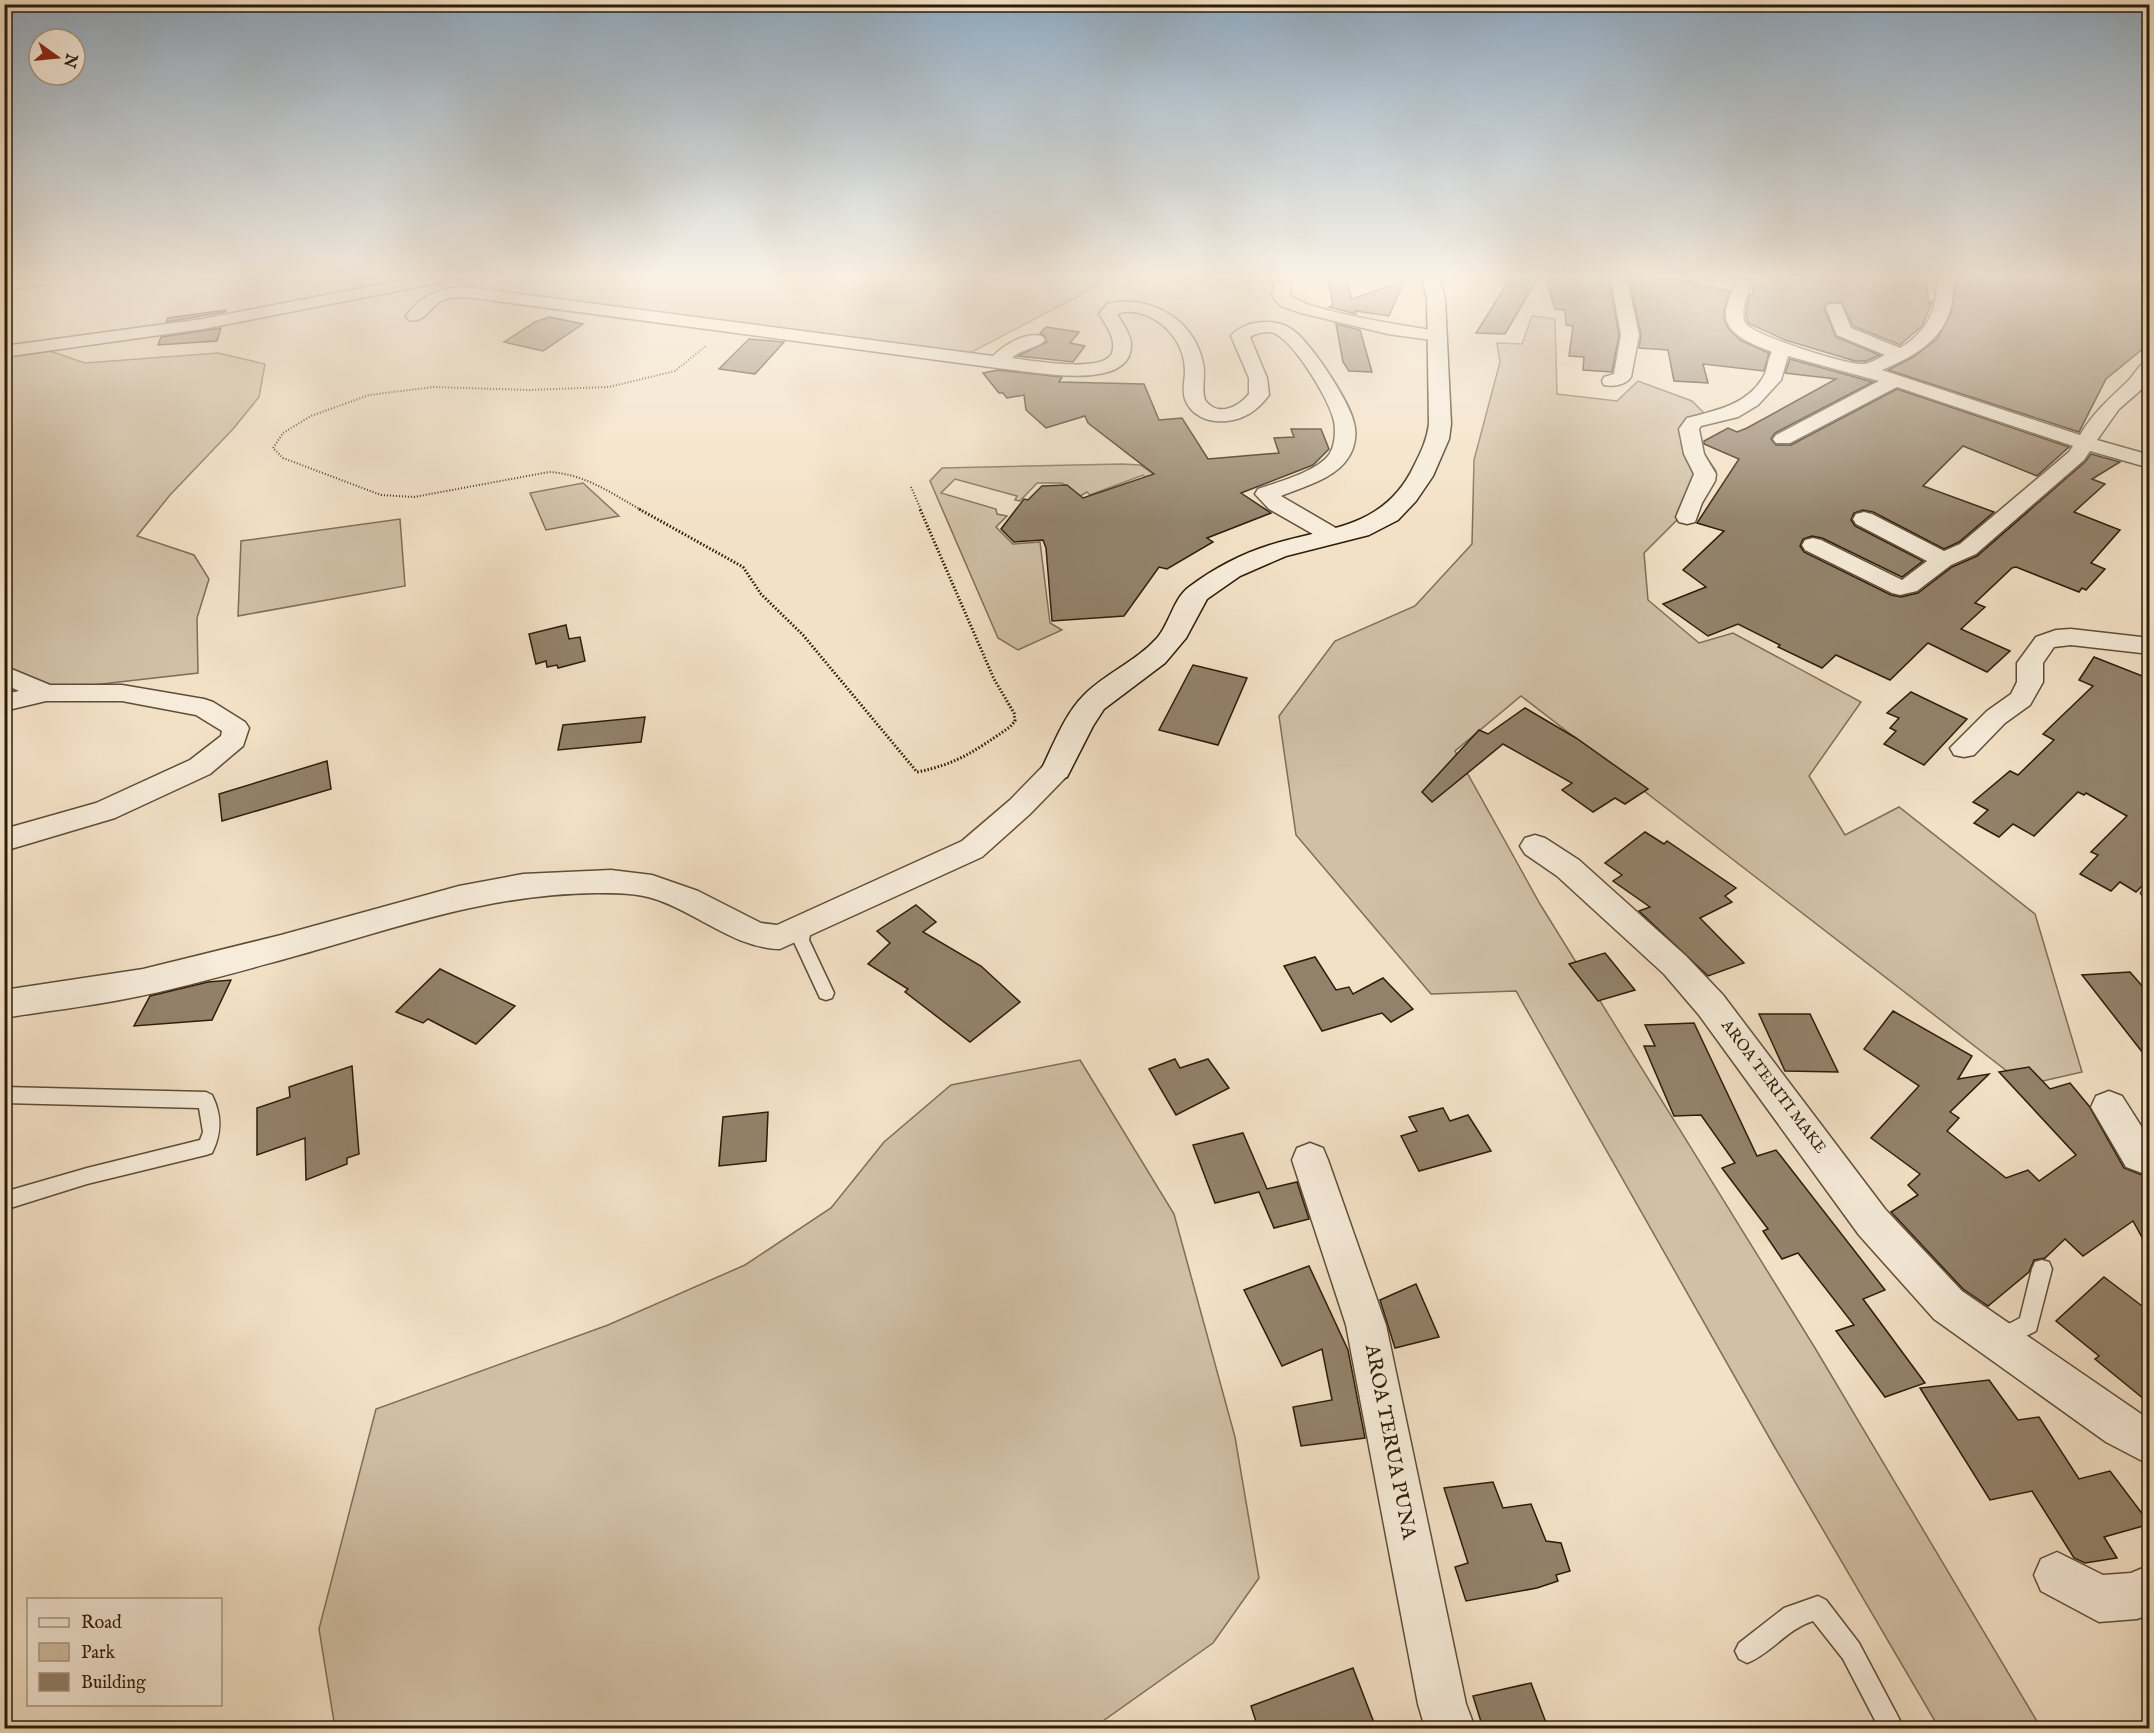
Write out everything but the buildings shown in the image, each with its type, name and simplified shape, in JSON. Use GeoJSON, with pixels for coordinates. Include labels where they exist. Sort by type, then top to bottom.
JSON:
{"type":"FeatureCollection","features":[{"type":"Feature","properties":{"kind":"street"},"geometry":{"type":"LineString","coordinates":[[980,360],[1093,371],[1111,366],[1118,360]]}},
{"type":"Feature","properties":{"kind":"street"},"geometry":{"type":"LineString","coordinates":[[1038,379],[1106,377],[1120,370],[1120,360]]}},
{"type":"Feature","properties":{"kind":"street"},"geometry":{"type":"LineString","coordinates":[[1193,360],[1194,397],[1198,408],[1206,414],[1225,415],[1244,409],[1259,395],[1258,378],[1250,360]]}},
{"type":"Feature","properties":{"kind":"street"},"geometry":{"type":"LineString","coordinates":[[1307,360],[1329,392],[1344,420],[1345,441],[1339,459],[1332,464],[1266,494],[1277,504],[1333,536]]}},
{"type":"Feature","properties":{"kind":"street"},"geometry":{"type":"LineString","coordinates":[[4,1004],[141,982],[303,942],[441,901],[503,889],[553,883],[637,884],[662,889],[709,910],[748,932],[765,937],[780,937],[804,927],[862,897],[911,878],[972,849],[1020,807],[1056,770],[1079,724],[1094,702],[1161,651],[1172,638],[1196,594],[1231,571],[1277,551],[1359,530],[1389,514],[1408,496],[1421,476],[1438,439],[1440,424],[1439,360]]}},
{"type":"Feature","properties":{"kind":"street"},"geometry":{"type":"LineString","coordinates":[[1611,381],[1622,377],[1626,360]]}},
{"type":"Feature","properties":{"kind":"street"},"geometry":{"type":"LineString","coordinates":[[1687,518],[1691,502],[1704,481],[1705,474],[1694,454],[1689,429],[1694,422],[1731,413],[1751,401],[1772,380],[1777,360]]}},
{"type":"Feature","properties":{"kind":"street"},"geometry":{"type":"LineString","coordinates":[[1824,360],[2150,462]]}},
{"type":"Feature","properties":{"kind":"street"},"geometry":{"type":"LineString","coordinates":[[1864,371],[1887,360]]}},
{"type":"Feature","properties":{"kind":"street"},"geometry":{"type":"LineString","coordinates":[[1813,545],[1900,588],[1910,586],[1943,560],[1968,549],[1991,531],[2033,491],[2077,456],[2097,423],[2112,405],[2135,386],[2150,365]]}},
{"type":"Feature","properties":{"kind":"street"},"geometry":{"type":"LineString","coordinates":[[1783,440],[1894,381]]}},
{"type":"Feature","properties":{"kind":"street"},"geometry":{"type":"LineString","coordinates":[[1864,519],[1943,560]]}},
{"type":"Feature","properties":{"kind":"street"},"geometry":{"type":"LineString","coordinates":[[1964,748],[1996,717],[2021,699],[2030,682],[2030,663],[2045,642],[2056,638],[2071,637],[2150,646]]}},
{"type":"Feature","properties":{"kind":"street"},"geometry":{"type":"LineString","coordinates":[[4,674],[46,693]]}},
{"type":"Feature","properties":{"kind":"street"},"geometry":{"type":"LineString","coordinates":[[4,703],[46,693],[122,693],[204,708],[236,728],[233,740],[200,767],[105,811],[4,840]]}},
{"type":"Feature","properties":{"kind":"street","name":"AROA TERITI MAKE"},"geometry":{"type":"LineString","coordinates":[[1534,846],[1568,868],[1675,965],[1711,1005],[1872,1222],[1948,1305],[2121,1427],[2150,1444]]}},
{"type":"Feature","properties":{"kind":"street"},"geometry":{"type":"LineString","coordinates":[[2109,1107],[2139,1155],[2150,1160]]}},
{"type":"Feature","properties":{"kind":"street","name":"AROA TERUA PUNA"},"geometry":{"type":"LineString","coordinates":[[1310,1160],[1366,1325],[1442,1704],[1450,1728]]}},
{"type":"Feature","properties":{"kind":"street"},"geometry":{"type":"LineString","coordinates":[[2057,1575],[2099,1599],[2137,1596],[2150,1588]]}},
{"type":"Feature","properties":{"kind":"lane"},"geometry":{"type":"LineString","coordinates":[[804,927],[801,940],[826,993]]}},
{"type":"Feature","properties":{"kind":"lane"},"geometry":{"type":"LineString","coordinates":[[4,1095],[206,1100],[212,1132],[206,1148],[87,1176],[4,1201]]}},
{"type":"Feature","properties":{"kind":"lane"},"geometry":{"type":"LineString","coordinates":[[1998,1340],[2029,1324],[2042,1269]]}},
{"type":"Feature","properties":{"kind":"lane"},"geometry":{"type":"LineString","coordinates":[[1747,1651],[1792,1616],[1818,1608],[1851,1651],[1892,1728]]}},
{"type":"Feature","properties":{"kind":"path"},"geometry":{"type":"LineString","coordinates":[[690,360],[685,365],[656,377],[609,387],[530,390],[434,387],[369,395],[311,416],[283,433],[273,448],[283,458],[391,497],[414,497],[549,472],[569,473],[581,477],[743,567],[761,594],[810,643],[917,772],[944,767],[970,754],[1010,728],[1015,721],[1014,712],[994,679],[911,487]]}},
{"type":"Feature","properties":{"kind":"green space"},"geometry":{"type":"Polygon","coordinates":[[[4,360],[76,360],[85,363],[127,360],[247,360],[265,364],[259,397],[233,429],[170,495],[137,536],[194,555],[209,579],[197,618],[198,673],[5,695],[4,360]]]}},
{"type":"Feature","properties":{"kind":"green space"},"geometry":{"type":"Polygon","coordinates":[[[1500,360],[1556,360],[1557,394],[1617,401],[1638,381],[1692,401],[1708,417],[1696,431],[1699,446],[1716,471],[1702,495],[1644,553],[1648,600],[1699,643],[1733,633],[1861,702],[1809,776],[1845,835],[1899,807],[2035,914],[2082,1072],[2025,1085],[1521,696],[1455,751],[1540,904],[1815,1348],[2041,1728],[1939,1728],[1774,1446],[1516,991],[1431,994],[1296,835],[1279,716],[1335,641],[1415,606],[1472,544],[1474,460],[1500,360]]]}},
{"type":"Feature","properties":{"kind":"green space"},"geometry":{"type":"Polygon","coordinates":[[[1140,465],[1158,477],[1148,480],[1143,475],[1090,495],[1087,492],[1080,496],[1062,483],[1037,483],[1020,501],[1015,500],[1017,496],[955,479],[941,493],[996,509],[997,514],[1007,516],[996,527],[1013,544],[1040,542],[1050,623],[1062,630],[1018,650],[998,638],[930,481],[942,468],[1140,465]]]}},
{"type":"Feature","properties":{"kind":"green space"},"geometry":{"type":"Polygon","coordinates":[[[583,483],[619,516],[546,530],[530,493],[583,483]]]}},
{"type":"Feature","properties":{"kind":"green space"},"geometry":{"type":"Polygon","coordinates":[[[400,519],[405,586],[238,616],[241,541],[400,519]]]}},
{"type":"Feature","properties":{"kind":"green space"},"geometry":{"type":"Polygon","coordinates":[[[1080,1060],[1174,1214],[1235,1437],[1259,1578],[1213,1643],[1093,1728],[335,1728],[319,1629],[376,1409],[608,1325],[745,1265],[831,1208],[884,1142],[951,1085],[1080,1060]]]}}]}
